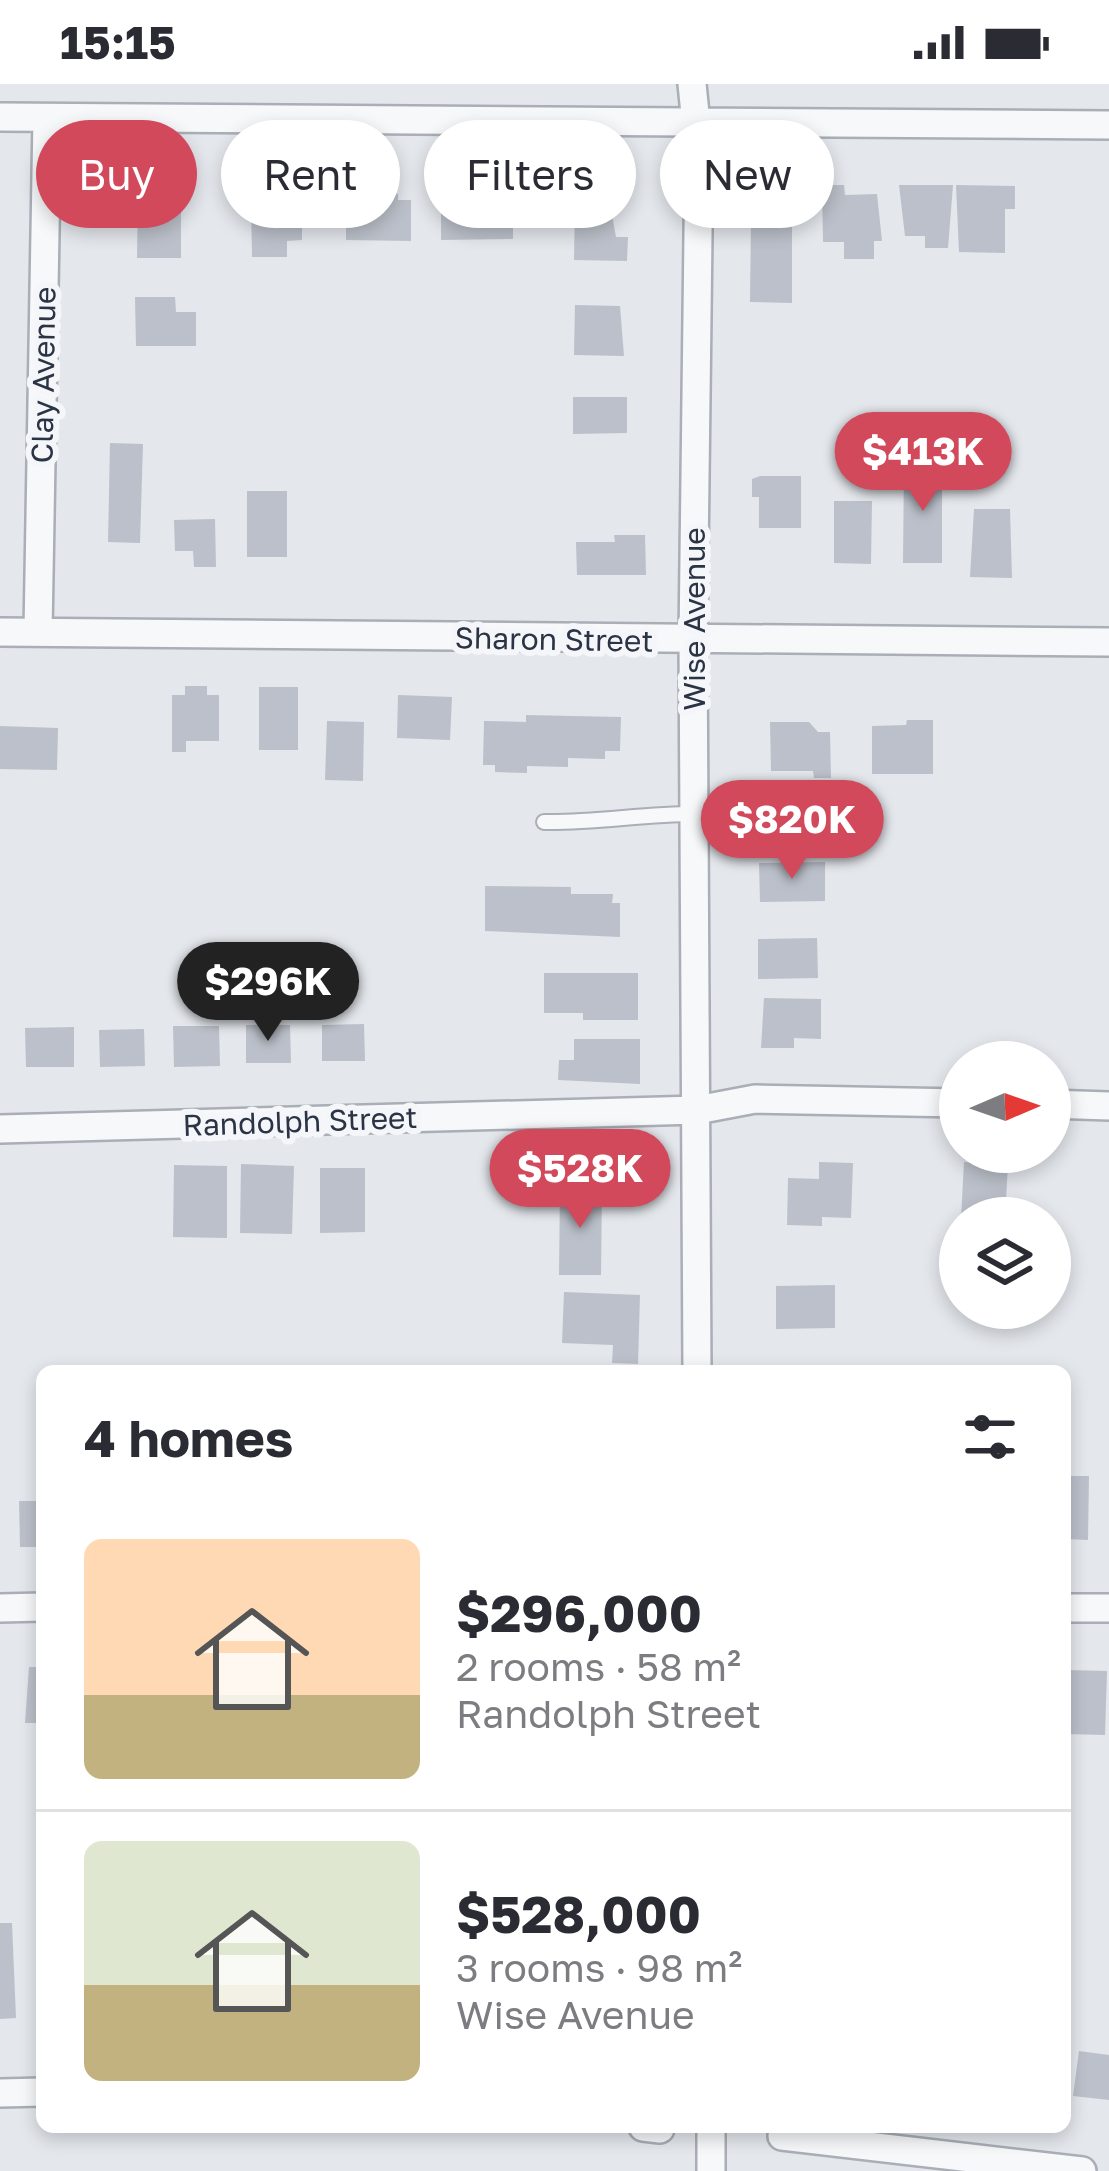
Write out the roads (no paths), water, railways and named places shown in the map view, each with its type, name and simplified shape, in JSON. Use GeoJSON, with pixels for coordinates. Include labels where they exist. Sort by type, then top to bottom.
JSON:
{"type":"FeatureCollection","features":[{"type":"Feature","properties":{"kind":"street","name":"Wise Avenue"},"geometry":{"type":"LineString","coordinates":[[692,84],[695,120]]}},
{"type":"Feature","properties":{"kind":"street"},"geometry":{"type":"LineString","coordinates":[[0,117],[660,121]]}},
{"type":"Feature","properties":{"kind":"street","name":"Clay Avenue"},"geometry":{"type":"LineString","coordinates":[[38,632],[47,118]]}},
{"type":"Feature","properties":{"kind":"street"},"geometry":{"type":"LineString","coordinates":[[834,122],[1109,125]]}},
{"type":"Feature","properties":{"kind":"street","name":"Wise Avenue"},"geometry":{"type":"LineString","coordinates":[[695,228],[697,1365]]}},
{"type":"Feature","properties":{"kind":"street","name":"Sharon Street"},"geometry":{"type":"LineString","coordinates":[[0,632],[1109,642]]}},
{"type":"Feature","properties":{"kind":"street","name":"Randolph Street"},"geometry":{"type":"LineString","coordinates":[[0,1129],[697,1110],[754,1100],[939,1102]]}},
{"type":"Feature","properties":{"kind":"street"},"geometry":{"type":"LineString","coordinates":[[1071,1105],[1109,1106]]}},
{"type":"Feature","properties":{"kind":"street"},"geometry":{"type":"LineString","coordinates":[[0,1608],[36,1607]]}},
{"type":"Feature","properties":{"kind":"street"},"geometry":{"type":"LineString","coordinates":[[1071,1608],[1109,1608]]}},
{"type":"Feature","properties":{"kind":"street"},"geometry":{"type":"LineString","coordinates":[[0,2093],[36,2092]]}},
{"type":"Feature","properties":{"kind":"street"},"geometry":{"type":"LineString","coordinates":[[711,2133],[711,2171]]}},
{"type":"Feature","properties":{"kind":"street"},"geometry":{"type":"LineString","coordinates":[[782,2136],[1082,2171]]}},
{"type":"Feature","properties":{"kind":"lane"},"geometry":{"type":"LineString","coordinates":[[544,823],[615,823],[652,814],[694,814]]}}]}
